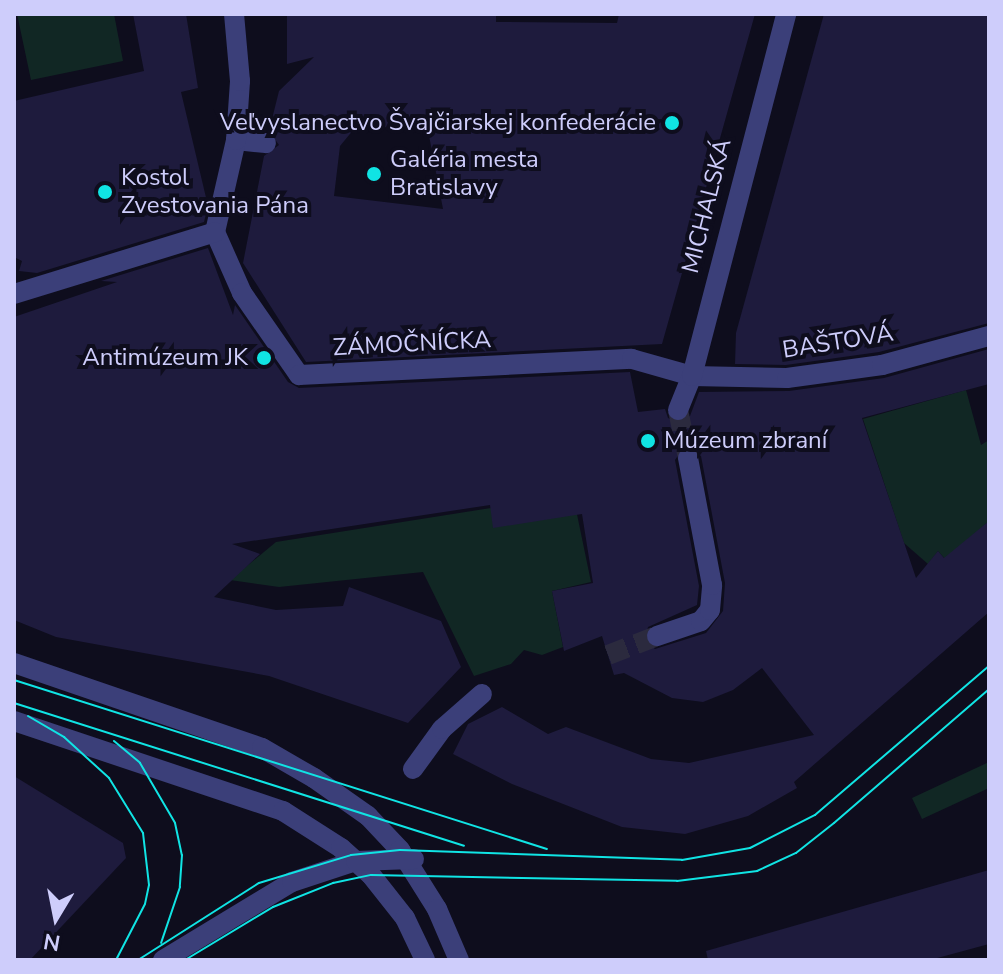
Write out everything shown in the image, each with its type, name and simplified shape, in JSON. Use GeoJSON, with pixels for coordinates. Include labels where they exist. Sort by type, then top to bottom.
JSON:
{"type":"FeatureCollection","features":[{"type":"Feature","properties":{"kind":"street"},"geometry":{"type":"LineString","coordinates":[[16,294],[215,232],[236,140],[240,81],[234,14]]}},
{"type":"Feature","properties":{"kind":"street","name":"MICHALSKÁ"},"geometry":{"type":"LineString","coordinates":[[678,410],[692,376],[786,14]]}},
{"type":"Feature","properties":{"kind":"street"},"geometry":{"type":"LineString","coordinates":[[236,140],[266,143]]}},
{"type":"Feature","properties":{"kind":"street","name":"ZÁMOČNÍCKA"},"geometry":{"type":"LineString","coordinates":[[215,232],[242,293],[299,375],[632,359],[692,376]]}},
{"type":"Feature","properties":{"kind":"street","name":"BAŠTOVÁ"},"geometry":{"type":"LineString","coordinates":[[692,376],[787,378],[882,365],[989,336]]}},
{"type":"Feature","properties":{"kind":"street"},"geometry":{"type":"LineString","coordinates":[[657,636],[701,621],[710,610],[712,585],[688,458]]}},
{"type":"Feature","properties":{"kind":"street"},"geometry":{"type":"LineString","coordinates":[[14,663],[278,756],[368,816],[414,859],[459,960]]}},
{"type":"Feature","properties":{"kind":"street"},"geometry":{"type":"LineString","coordinates":[[413,769],[442,729],[482,694]]}},
{"type":"Feature","properties":{"kind":"street"},"geometry":{"type":"LineString","coordinates":[[14,721],[283,811],[389,896],[425,960]]}},
{"type":"Feature","properties":{"kind":"street"},"geometry":{"type":"LineString","coordinates":[[163,960],[251,902],[347,864],[414,859]]}},
{"type":"Feature","properties":{"kind":"green space"},"geometry":{"type":"Polygon","coordinates":[[[17,14],[114,14],[123,61],[31,80],[17,14]]]}},
{"type":"Feature","properties":{"kind":"green space"},"geometry":{"type":"Polygon","coordinates":[[[966,390],[981,445],[989,440],[989,521],[946,560],[938,551],[928,564],[904,543],[863,419],[966,390]]]}},
{"type":"Feature","properties":{"kind":"green space"},"geometry":{"type":"Polygon","coordinates":[[[573,495],[591,582],[552,591],[563,647],[542,655],[524,650],[511,664],[474,676],[423,572],[279,587],[230,580],[276,542],[573,495]]]}},
{"type":"Feature","properties":{"kind":"green space"},"geometry":{"type":"Polygon","coordinates":[[[989,762],[989,788],[922,819],[912,798],[989,762]]]}},
{"type":"Feature","properties":{"kind":"building","name":"Kostol Zvestovania Pána"},"geometry":{"type":"Polygon","coordinates":[[[133,14],[186,14],[198,88],[181,92],[208,206],[204,222],[37,273],[19,271],[22,261],[14,257],[14,101],[144,71],[133,14]]]}},
{"type":"Feature","properties":{"kind":"building"},"geometry":{"type":"Polygon","coordinates":[[[287,14],[496,14],[496,22],[617,23],[619,14],[755,14],[662,344],[306,362],[243,263],[264,156],[279,145],[269,131],[279,91],[314,57],[287,64],[287,14]],[[427,125],[354,129],[340,146],[334,196],[443,209],[427,125]]]}},
{"type":"Feature","properties":{"kind":"building"},"geometry":{"type":"Polygon","coordinates":[[[824,14],[989,14],[989,323],[879,352],[786,365],[735,364],[736,333],[824,14]]]}},
{"type":"Feature","properties":{"kind":"building"},"geometry":{"type":"Polygon","coordinates":[[[208,248],[233,315],[235,305],[288,382],[299,388],[630,372],[638,412],[665,409],[668,418],[679,423],[690,416],[699,392],[789,391],[884,378],[989,349],[989,384],[862,418],[916,578],[938,551],[944,558],[989,521],[989,612],[794,782],[797,788],[748,816],[685,834],[622,827],[512,784],[453,754],[468,724],[502,707],[548,734],[566,727],[651,759],[689,763],[814,735],[762,668],[733,690],[703,702],[672,698],[624,673],[614,675],[602,636],[564,651],[552,591],[593,583],[582,514],[493,528],[490,505],[232,544],[260,554],[214,597],[276,610],[343,606],[349,587],[441,621],[461,667],[408,723],[269,676],[56,637],[14,620],[14,317],[117,282],[101,281],[208,248]],[[685,445],[675,460],[699,586],[697,605],[648,627],[645,641],[655,649],[706,633],[723,611],[725,583],[701,456],[685,445]]]}},
{"type":"Feature","properties":{"kind":"building"},"geometry":{"type":"Polygon","coordinates":[[[14,776],[123,843],[126,858],[30,960],[14,960],[14,776]]]}},
{"type":"Feature","properties":{"kind":"building"},"geometry":{"type":"Polygon","coordinates":[[[989,870],[989,944],[930,960],[708,960],[706,951],[989,870]]]}},
{"type":"Feature","properties":{"kind":"tunnel"},"geometry":{"type":"LineString","coordinates":[[678,410],[688,458]]}},
{"type":"Feature","properties":{"kind":"tunnel"},"geometry":{"type":"LineString","coordinates":[[608,655],[657,636]]}},
{"type":"Feature","properties":{"kind":"tram line"},"geometry":{"type":"LineString","coordinates":[[138,960],[259,883],[351,855],[400,850],[682,860],[750,848],[815,815],[989,666]]}},
{"type":"Feature","properties":{"kind":"tram line"},"geometry":{"type":"LineString","coordinates":[[14,680],[547,849]]}},
{"type":"Feature","properties":{"kind":"tram line"},"geometry":{"type":"LineString","coordinates":[[185,960],[273,907],[333,883],[371,875],[677,881],[757,871],[796,853],[989,689]]}},
{"type":"Feature","properties":{"kind":"tram line"},"geometry":{"type":"LineString","coordinates":[[14,703],[464,846]]}},
{"type":"Feature","properties":{"kind":"tram line"},"geometry":{"type":"LineString","coordinates":[[28,716],[64,737],[109,778],[143,833],[149,885],[145,904],[116,960]]}},
{"type":"Feature","properties":{"kind":"tram line"},"geometry":{"type":"LineString","coordinates":[[114,741],[140,763],[175,823],[182,855],[180,887],[161,943]]}},
{"type":"Feature","properties":{"kind":"place","name":"Veľvyslanectvo Švajčiarskej konfederácie"},"geometry":{"type":"Point","coordinates":[672,123]}},
{"type":"Feature","properties":{"kind":"place","name":"Galéria mesta Bratislavy"},"geometry":{"type":"Point","coordinates":[374,174]}},
{"type":"Feature","properties":{"kind":"place","name":"Kostol Zvestovania Pána"},"geometry":{"type":"Point","coordinates":[105,192]}},
{"type":"Feature","properties":{"kind":"place","name":"Antimúzeum JK"},"geometry":{"type":"Point","coordinates":[264,358]}},
{"type":"Feature","properties":{"kind":"place","name":"Múzeum zbraní"},"geometry":{"type":"Point","coordinates":[648,441]}}]}
